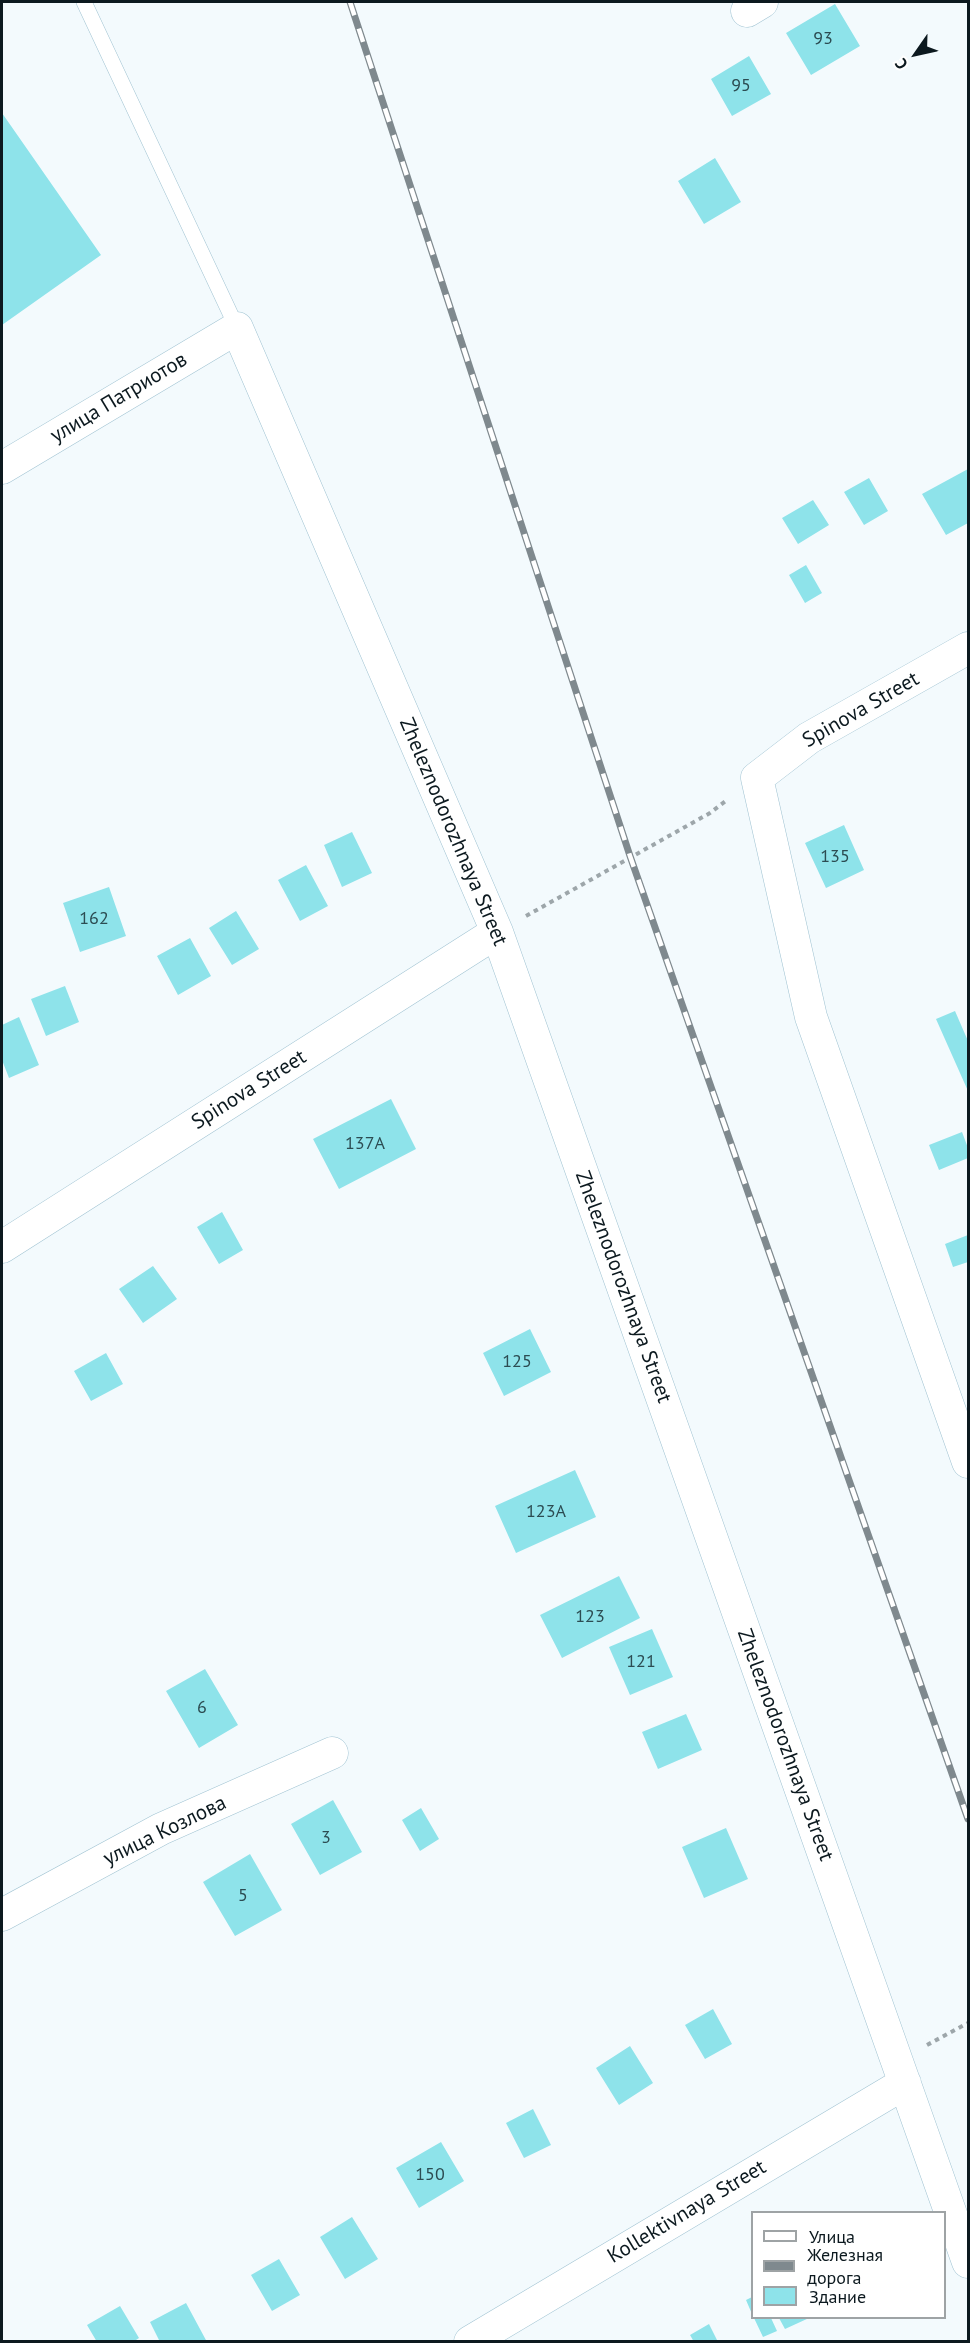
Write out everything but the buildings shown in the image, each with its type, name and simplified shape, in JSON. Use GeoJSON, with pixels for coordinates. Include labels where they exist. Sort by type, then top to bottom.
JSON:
{"type":"FeatureCollection","features":[{"type":"Feature","properties":{"kind":"street","name":"улица Патриотов"},"geometry":{"type":"LineString","coordinates":[[2,468],[237,328]]}},
{"type":"Feature","properties":{"kind":"street","name":"Zheleznodorozhnaya Street"},"geometry":{"type":"LineString","coordinates":[[237,328],[497,932],[969,2262]]}},
{"type":"Feature","properties":{"kind":"street","name":"Spinova Street"},"geometry":{"type":"LineString","coordinates":[[757,778],[809,738],[969,648]]}},
{"type":"Feature","properties":{"kind":"street"},"geometry":{"type":"LineString","coordinates":[[757,778],[811,1017],[969,1462]]}},
{"type":"Feature","properties":{"kind":"street","name":"Spinova Street"},"geometry":{"type":"LineString","coordinates":[[2,1247],[497,932]]}},
{"type":"Feature","properties":{"kind":"street","name":"улица Козлова"},"geometry":{"type":"LineString","coordinates":[[2,1915],[161,1829],[332,1753]]}},
{"type":"Feature","properties":{"kind":"street","name":"Kollektivnaya Street"},"geometry":{"type":"LineString","coordinates":[[470,2342],[905,2083]]}},
{"type":"Feature","properties":{"kind":"lane"},"geometry":{"type":"LineString","coordinates":[[84,2],[237,328]]}},
{"type":"Feature","properties":{"kind":"path"},"geometry":{"type":"LineString","coordinates":[[497,932],[710,813],[757,778]]}},
{"type":"Feature","properties":{"kind":"path"},"geometry":{"type":"LineString","coordinates":[[905,2083],[925,2046],[969,2023]]}},
{"type":"Feature","properties":{"kind":"railway"},"geometry":{"type":"LineString","coordinates":[[350,2],[630,856],[968,1819]]}}]}
